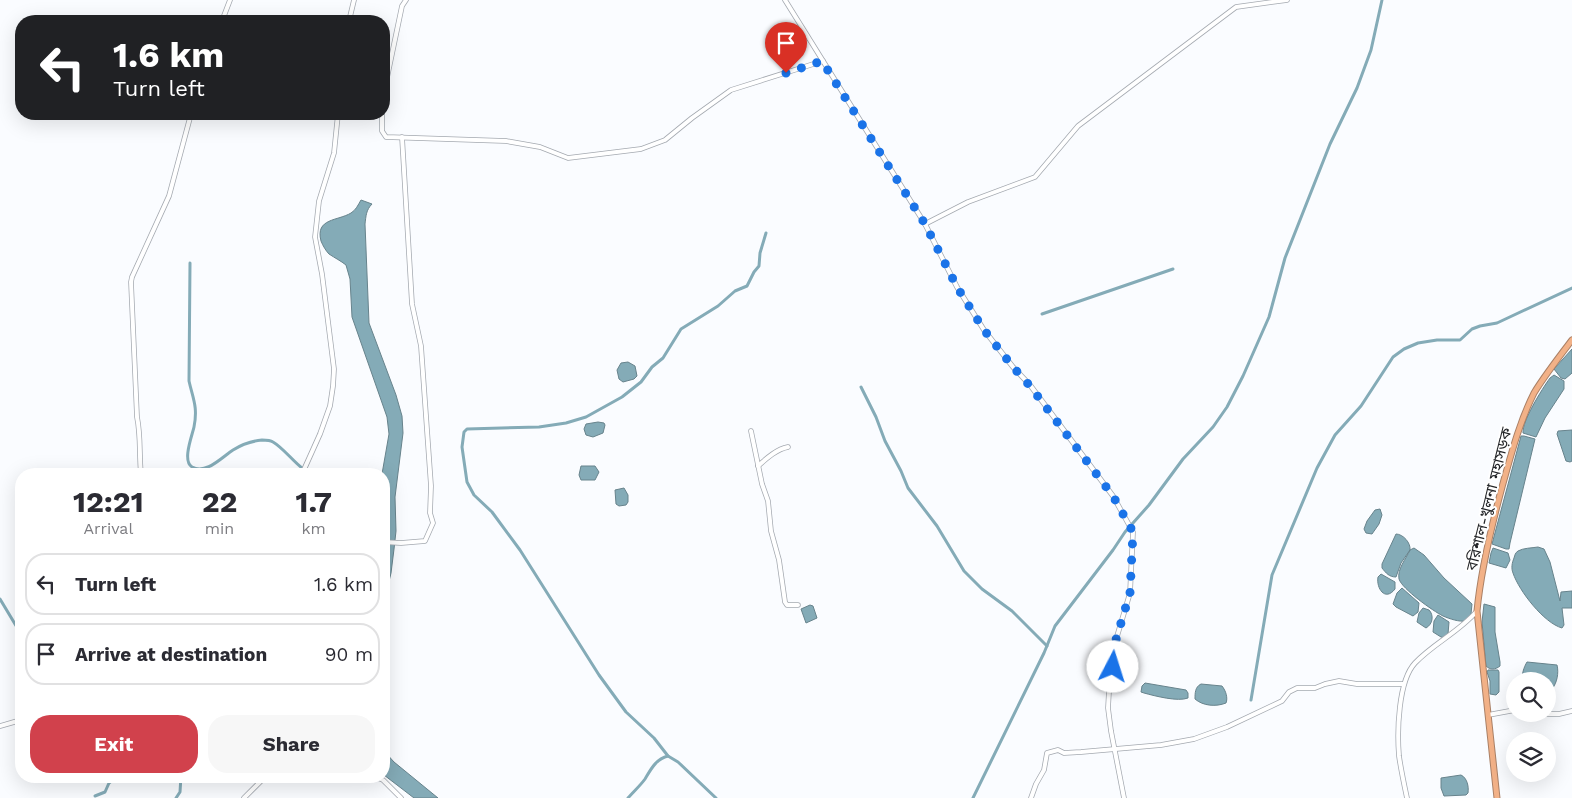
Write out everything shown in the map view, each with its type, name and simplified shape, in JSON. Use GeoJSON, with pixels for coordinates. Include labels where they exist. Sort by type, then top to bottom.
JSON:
{"type":"FeatureCollection","features":[{"type":"Feature","properties":{"kind":"highway","name":"বরিশাল-খুলনা মহাসড়ক"},"geometry":{"type":"LineString","coordinates":[[1497,798],[1477,611],[1486,547],[1509,461],[1523,418],[1535,392],[1572,340]]}},
{"type":"Feature","properties":{"kind":"street"},"geometry":{"type":"LineString","coordinates":[[224,15],[230,0]]}},
{"type":"Feature","properties":{"kind":"street"},"geometry":{"type":"LineString","coordinates":[[350,15],[354,0]]}},
{"type":"Feature","properties":{"kind":"street"},"geometry":{"type":"LineString","coordinates":[[390,63],[402,6],[406,0]]}},
{"type":"Feature","properties":{"kind":"street"},"geometry":{"type":"LineString","coordinates":[[784,0],[925,224],[957,287],[984,330],[1030,386],[1113,496],[1133,532],[1130,593],[1115,643],[1108,708],[1124,798]]}},
{"type":"Feature","properties":{"kind":"street"},"geometry":{"type":"LineString","coordinates":[[925,224],[968,202],[1035,177],[1078,126],[1236,7],[1287,0]]}},
{"type":"Feature","properties":{"kind":"street"},"geometry":{"type":"LineString","coordinates":[[382,120],[382,131],[386,137],[506,141],[540,147],[568,158],[641,149],[665,140],[731,90],[822,61]]}},
{"type":"Feature","properties":{"kind":"street"},"geometry":{"type":"LineString","coordinates":[[141,468],[131,282],[169,196],[189,120]]}},
{"type":"Feature","properties":{"kind":"street"},"geometry":{"type":"LineString","coordinates":[[305,468],[330,406],[333,386],[334,368],[320,260],[315,237],[319,201],[334,153],[337,120]]}},
{"type":"Feature","properties":{"kind":"street"},"geometry":{"type":"LineString","coordinates":[[390,542],[425,541],[433,523],[430,513],[421,346],[412,304],[402,137]]}},
{"type":"Feature","properties":{"kind":"street"},"geometry":{"type":"LineString","coordinates":[[751,431],[768,501],[771,531],[779,560],[785,602],[787,605],[798,605]]}},
{"type":"Feature","properties":{"kind":"street"},"geometry":{"type":"LineString","coordinates":[[758,466],[774,453],[788,447]]}},
{"type":"Feature","properties":{"kind":"street"},"geometry":{"type":"LineString","coordinates":[[1407,798],[1399,756],[1398,736],[1403,684],[1413,665],[1433,647],[1461,627],[1477,611]]}},
{"type":"Feature","properties":{"kind":"street"},"geometry":{"type":"LineString","coordinates":[[1031,798],[1044,770],[1047,753],[1058,750],[1070,753],[1161,745],[1194,739],[1227,727],[1282,702],[1289,692],[1297,688],[1315,688],[1339,681],[1357,684],[1403,684]]}},
{"type":"Feature","properties":{"kind":"street"},"geometry":{"type":"LineString","coordinates":[[1556,714],[1572,710]]}},
{"type":"Feature","properties":{"kind":"street"},"geometry":{"type":"LineString","coordinates":[[1488,716],[1506,712]]}},
{"type":"Feature","properties":{"kind":"street"},"geometry":{"type":"LineString","coordinates":[[0,726],[15,722]]}},
{"type":"Feature","properties":{"kind":"street"},"geometry":{"type":"LineString","coordinates":[[244,798],[259,783]]}},
{"type":"Feature","properties":{"kind":"street"},"geometry":{"type":"LineString","coordinates":[[386,783],[401,798]]}},
{"type":"Feature","properties":{"kind":"water"},"geometry":{"type":"Polygon","coordinates":[[[361,200],[372,204],[367,211],[365,224],[369,323],[402,416],[403,433],[395,497],[396,531],[390,577],[390,468],[383,468],[389,434],[387,417],[352,317],[350,279],[346,265],[328,253],[321,241],[320,234],[324,224],[346,216],[356,209],[361,200]]]}},
{"type":"Feature","properties":{"kind":"water"},"geometry":{"type":"Polygon","coordinates":[[[1572,349],[1572,373],[1565,379],[1561,378],[1554,369],[1572,349]]]}},
{"type":"Feature","properties":{"kind":"water"},"geometry":{"type":"Polygon","coordinates":[[[628,362],[635,366],[637,376],[634,379],[623,382],[619,379],[617,370],[621,363],[628,362]]]}},
{"type":"Feature","properties":{"kind":"water"},"geometry":{"type":"Polygon","coordinates":[[[1554,375],[1564,381],[1564,389],[1545,418],[1536,437],[1523,433],[1533,405],[1550,378],[1554,375]]]}},
{"type":"Feature","properties":{"kind":"water"},"geometry":{"type":"Polygon","coordinates":[[[598,422],[605,425],[603,433],[593,437],[586,435],[584,429],[586,424],[598,422]]]}},
{"type":"Feature","properties":{"kind":"water"},"geometry":{"type":"Polygon","coordinates":[[[1572,430],[1572,461],[1570,462],[1566,461],[1557,434],[1558,431],[1572,430]]]}},
{"type":"Feature","properties":{"kind":"water"},"geometry":{"type":"Polygon","coordinates":[[[1521,436],[1535,439],[1509,549],[1506,549],[1492,544],[1521,436]]]}},
{"type":"Feature","properties":{"kind":"water"},"geometry":{"type":"Polygon","coordinates":[[[581,466],[595,466],[599,472],[595,480],[581,480],[579,475],[581,466]]]}},
{"type":"Feature","properties":{"kind":"water"},"geometry":{"type":"Polygon","coordinates":[[[624,488],[628,495],[628,502],[626,505],[619,506],[616,504],[615,490],[624,488]]]}},
{"type":"Feature","properties":{"kind":"water"},"geometry":{"type":"Polygon","coordinates":[[[1380,509],[1382,515],[1379,524],[1372,534],[1366,533],[1364,529],[1367,521],[1375,510],[1380,509]]]}},
{"type":"Feature","properties":{"kind":"water"},"geometry":{"type":"Polygon","coordinates":[[[1396,534],[1406,539],[1410,550],[1401,563],[1396,577],[1386,573],[1382,568],[1382,564],[1396,534]]]}},
{"type":"Feature","properties":{"kind":"water"},"geometry":{"type":"Polygon","coordinates":[[[1538,547],[1544,549],[1550,562],[1560,601],[1561,592],[1572,591],[1572,608],[1562,608],[1564,625],[1562,628],[1540,613],[1526,597],[1512,571],[1517,552],[1522,549],[1538,547]]]}},
{"type":"Feature","properties":{"kind":"water"},"geometry":{"type":"Polygon","coordinates":[[[1414,548],[1424,555],[1444,578],[1472,604],[1471,614],[1466,621],[1455,620],[1438,613],[1418,599],[1401,583],[1399,572],[1410,550],[1414,548]]]}},
{"type":"Feature","properties":{"kind":"water"},"geometry":{"type":"Polygon","coordinates":[[[1493,548],[1508,553],[1510,560],[1506,568],[1489,563],[1493,548]]]}},
{"type":"Feature","properties":{"kind":"water"},"geometry":{"type":"Polygon","coordinates":[[[1381,574],[1395,582],[1395,589],[1391,593],[1385,594],[1380,589],[1378,577],[1381,574]]]}},
{"type":"Feature","properties":{"kind":"water"},"geometry":{"type":"Polygon","coordinates":[[[1402,588],[1419,603],[1418,612],[1413,616],[1393,604],[1397,593],[1402,588]]]}},
{"type":"Feature","properties":{"kind":"water"},"geometry":{"type":"Polygon","coordinates":[[[1484,604],[1495,607],[1495,632],[1500,666],[1494,669],[1486,666],[1482,622],[1484,604]]]}},
{"type":"Feature","properties":{"kind":"water"},"geometry":{"type":"Polygon","coordinates":[[[810,605],[813,606],[817,618],[806,623],[801,609],[810,605]]]}},
{"type":"Feature","properties":{"kind":"water"},"geometry":{"type":"Polygon","coordinates":[[[1423,608],[1431,612],[1432,617],[1430,624],[1426,628],[1417,622],[1419,613],[1423,608]]]}},
{"type":"Feature","properties":{"kind":"water"},"geometry":{"type":"Polygon","coordinates":[[[1438,615],[1449,622],[1448,634],[1445,638],[1433,632],[1434,621],[1438,615]]]}},
{"type":"Feature","properties":{"kind":"water"},"geometry":{"type":"Polygon","coordinates":[[[1527,662],[1557,665],[1558,671],[1556,681],[1556,672],[1523,671],[1527,662]]]}},
{"type":"Feature","properties":{"kind":"water"},"geometry":{"type":"Polygon","coordinates":[[[1488,670],[1498,670],[1499,672],[1499,692],[1496,695],[1490,694],[1488,670]]]}},
{"type":"Feature","properties":{"kind":"water"},"geometry":{"type":"Polygon","coordinates":[[[1145,683],[1186,690],[1188,698],[1173,699],[1141,692],[1142,686],[1145,683]]]}},
{"type":"Feature","properties":{"kind":"water"},"geometry":{"type":"Polygon","coordinates":[[[1201,684],[1222,686],[1226,694],[1226,703],[1210,705],[1195,699],[1196,688],[1201,684]]]}},
{"type":"Feature","properties":{"kind":"water"},"geometry":{"type":"Polygon","coordinates":[[[390,758],[438,798],[414,798],[390,780],[390,758]]]}},
{"type":"Feature","properties":{"kind":"water"},"geometry":{"type":"Polygon","coordinates":[[[1461,775],[1467,782],[1468,793],[1466,795],[1444,796],[1441,788],[1441,778],[1461,775]]]}},
{"type":"Feature","properties":{"kind":"waterway"},"geometry":{"type":"LineString","coordinates":[[973,798],[1044,653],[1055,626],[1125,532],[1149,505],[1183,459],[1213,427],[1227,407],[1243,376],[1269,317],[1285,258],[1330,144],[1357,88],[1371,50],[1382,0]]}},
{"type":"Feature","properties":{"kind":"waterway"},"geometry":{"type":"LineString","coordinates":[[668,756],[654,738],[626,712],[599,675],[520,550],[492,512],[474,495],[467,482],[462,447],[464,432],[467,429],[539,427],[566,423],[586,417],[622,397],[641,382],[652,367],[663,358],[681,329],[718,306],[735,291],[747,286],[759,266],[760,253],[766,233]]}},
{"type":"Feature","properties":{"kind":"waterway"},"geometry":{"type":"LineString","coordinates":[[190,263],[189,381],[195,403],[195,414],[188,459],[189,464],[194,468]]}},
{"type":"Feature","properties":{"kind":"waterway"},"geometry":{"type":"LineString","coordinates":[[1042,314],[1173,269]]}},
{"type":"Feature","properties":{"kind":"waterway"},"geometry":{"type":"LineString","coordinates":[[1251,700],[1272,575],[1317,468],[1335,435],[1361,406],[1393,357],[1404,349],[1418,343],[1437,340],[1460,340],[1472,329],[1497,323],[1572,288]]}},
{"type":"Feature","properties":{"kind":"waterway"},"geometry":{"type":"LineString","coordinates":[[861,387],[908,488],[937,526],[964,571],[982,589],[1012,611],[1047,646]]}},
{"type":"Feature","properties":{"kind":"waterway"},"geometry":{"type":"LineString","coordinates":[[206,468],[240,446],[262,440],[271,441],[276,444],[302,468]]}},
{"type":"Feature","properties":{"kind":"waterway"},"geometry":{"type":"LineString","coordinates":[[0,599],[15,624]]}},
{"type":"Feature","properties":{"kind":"waterway"},"geometry":{"type":"LineString","coordinates":[[628,798],[643,782],[654,765],[660,759],[668,756],[678,762],[716,798]]}},
{"type":"Feature","properties":{"kind":"waterway"},"geometry":{"type":"LineString","coordinates":[[95,796],[105,792],[109,783]]}},
{"type":"Feature","properties":{"kind":"waterway"},"geometry":{"type":"LineString","coordinates":[[176,798],[180,792],[181,783]]}},
{"type":"Feature","properties":{"kind":"route"},"geometry":{"type":"LineString","coordinates":[[786,73],[822,61],[925,224],[957,287],[984,330],[1030,386],[1113,496],[1133,532],[1130,593],[1115,643],[1113,667]]}}]}
